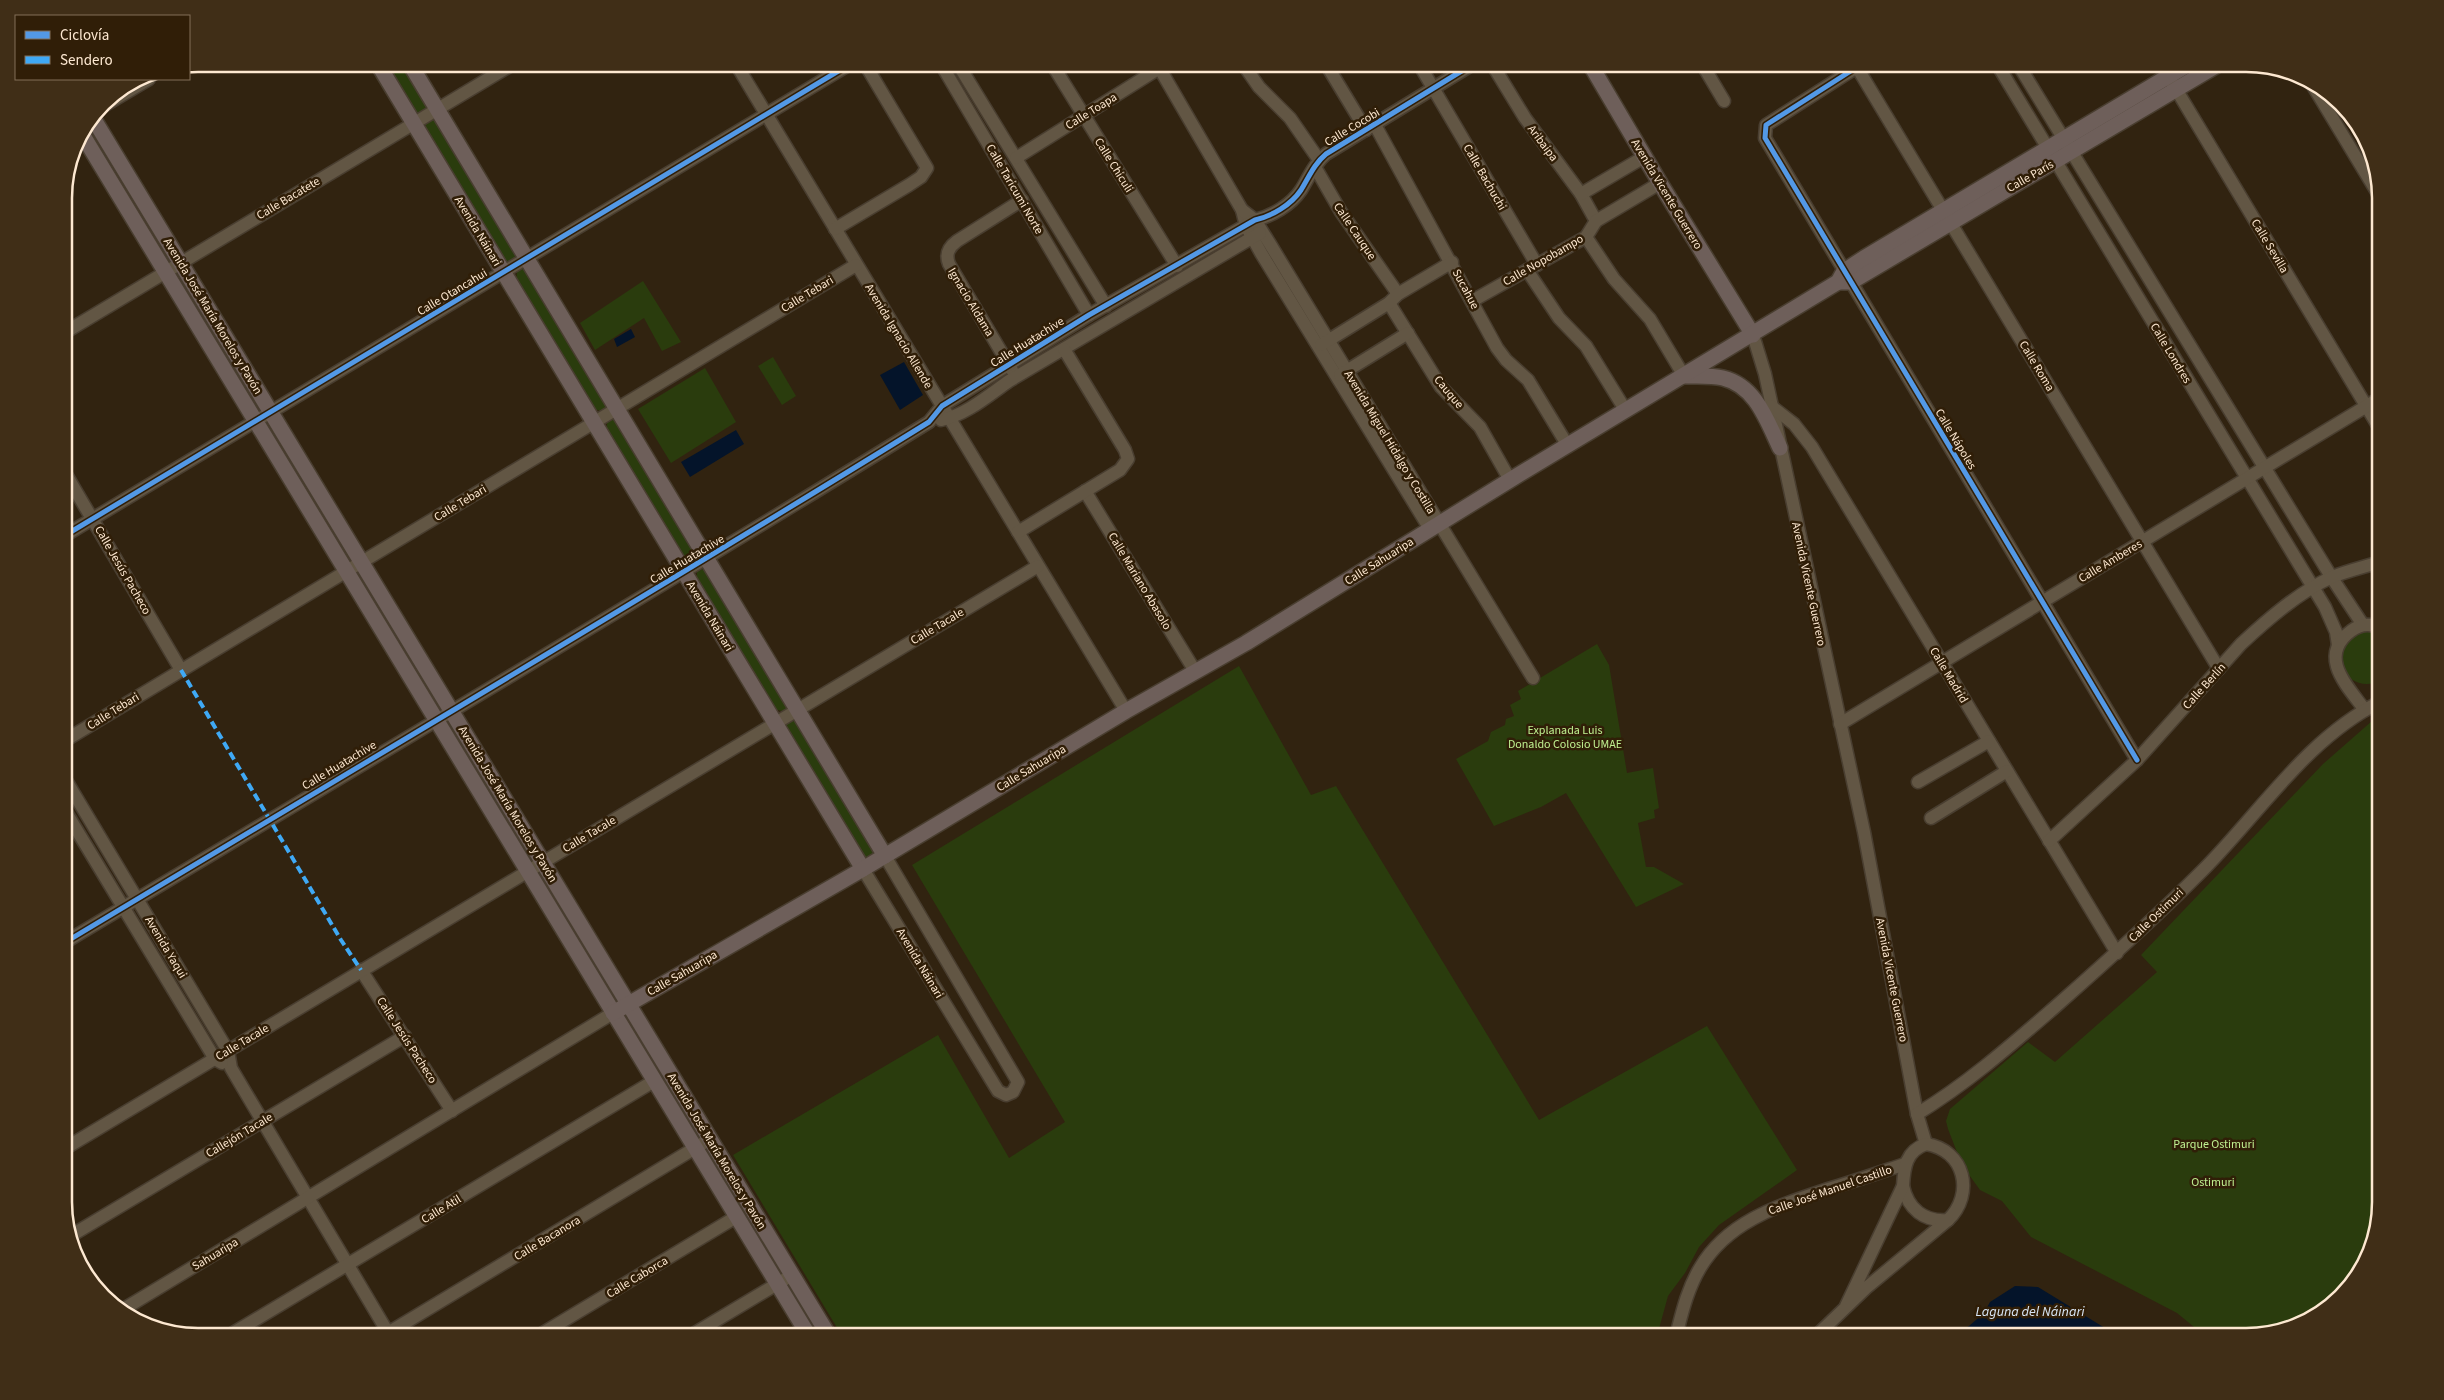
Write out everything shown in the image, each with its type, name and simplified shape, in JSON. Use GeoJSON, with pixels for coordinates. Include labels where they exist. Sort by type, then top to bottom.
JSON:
{"type":"FeatureCollection","features":[{"type":"Feature","properties":{"kind":"main road","name":"Avenida Náinari"},"geometry":{"type":"LineString","coordinates":[[383,72],[863,869]]}},
{"type":"Feature","properties":{"kind":"main road","name":"Avenida Náinari"},"geometry":{"type":"LineString","coordinates":[[415,72],[885,856]]}},
{"type":"Feature","properties":{"kind":"main road","name":"Avenida Vicente Guerrero"},"geometry":{"type":"LineString","coordinates":[[1595,72],[1644,157],[1753,335]]}},
{"type":"Feature","properties":{"kind":"main road","name":"Calle París"},"geometry":{"type":"LineString","coordinates":[[1753,335],[1947,216],[2067,146],[2169,77],[2189,72]]}},
{"type":"Feature","properties":{"kind":"main road","name":"Avenida José María Morelos y Pavón"},"geometry":{"type":"LineString","coordinates":[[97,124],[824,1328]]}},
{"type":"Feature","properties":{"kind":"main road","name":"Avenida José María Morelos y Pavón"},"geometry":{"type":"LineString","coordinates":[[86,140],[804,1328]]}},
{"type":"Feature","properties":{"kind":"main road","name":"Calle Sahuaripa"},"geometry":{"type":"LineString","coordinates":[[614,1013],[863,869],[1194,671],[1246,643],[1510,480],[1753,335]]}},
{"type":"Feature","properties":{"kind":"main road"},"geometry":{"type":"LineString","coordinates":[[1684,376],[1723,378],[1739,385],[1756,401],[1780,448]]}},
{"type":"Feature","properties":{"kind":"street","name":"Calle Bacatete"},"geometry":{"type":"LineString","coordinates":[[73,328],[500,72]]}},
{"type":"Feature","properties":{"kind":"street","name":"Avenida Ignacio Allende"},"geometry":{"type":"LineString","coordinates":[[741,72],[1126,711]]}},
{"type":"Feature","properties":{"kind":"street","name":"Calle Otancahui"},"geometry":{"type":"LineString","coordinates":[[73,531],[837,72]]}},
{"type":"Feature","properties":{"kind":"street"},"geometry":{"type":"LineString","coordinates":[[835,228],[909,185],[921,177],[927,168],[870,72]]}},
{"type":"Feature","properties":{"kind":"street","name":"Calle Taricumi Norte"},"geometry":{"type":"LineString","coordinates":[[946,72],[1089,315]]}},
{"type":"Feature","properties":{"kind":"street","name":"Calle Taricumi Norte"},"geometry":{"type":"LineString","coordinates":[[963,72],[1106,306]]}},
{"type":"Feature","properties":{"kind":"street","name":"Calle Chiculi"},"geometry":{"type":"LineString","coordinates":[[1057,72],[1176,266]]}},
{"type":"Feature","properties":{"kind":"street","name":"Calle Toapa"},"geometry":{"type":"LineString","coordinates":[[1016,158],[1150,72]]}},
{"type":"Feature","properties":{"kind":"street","name":"Avenida Miguel Hidalgo y Costilla"},"geometry":{"type":"LineString","coordinates":[[1165,72],[1242,210],[1341,374],[1435,527],[1533,678]]}},
{"type":"Feature","properties":{"kind":"street","name":"Calle Cauque"},"geometry":{"type":"LineString","coordinates":[[1249,72],[1259,87],[1290,118],[1317,164],[1341,212],[1393,298]]}},
{"type":"Feature","properties":{"kind":"street","name":"Sucahue"},"geometry":{"type":"LineString","coordinates":[[1332,72],[1370,128],[1452,262],[1497,348],[1506,360],[1528,380],[1568,446]]}},
{"type":"Feature","properties":{"kind":"street","name":"Calle Bachuchi"},"geometry":{"type":"LineString","coordinates":[[1424,72],[1559,318],[1586,346],[1626,410]]}},
{"type":"Feature","properties":{"kind":"street","name":"Calle Cocobi"},"geometry":{"type":"LineString","coordinates":[[1251,223],[1269,216],[1295,198],[1317,164],[1370,128],[1460,72]]}},
{"type":"Feature","properties":{"kind":"street","name":"Aribaipa"},"geometry":{"type":"LineString","coordinates":[[1497,72],[1525,118],[1581,194],[1596,221]]}},
{"type":"Feature","properties":{"kind":"street"},"geometry":{"type":"LineString","coordinates":[[1707,72],[1724,101]]}},
{"type":"Feature","properties":{"kind":"street"},"geometry":{"type":"LineString","coordinates":[[1713,72],[1714,84]]}},
{"type":"Feature","properties":{"kind":"street","name":"Calle Nápoles"},"geometry":{"type":"LineString","coordinates":[[1847,72],[1766,125],[1765,134],[1768,143],[1844,278],[2137,760]]}},
{"type":"Feature","properties":{"kind":"street","name":"Calle Roma"},"geometry":{"type":"LineString","coordinates":[[1860,72],[2219,668]]}},
{"type":"Feature","properties":{"kind":"street","name":"Calle Londres"},"geometry":{"type":"LineString","coordinates":[[2002,72],[2332,620],[2338,645],[2335,654],[2341,679],[2365,710]]}},
{"type":"Feature","properties":{"kind":"street","name":"Calle Londres"},"geometry":{"type":"LineString","coordinates":[[2023,72],[2332,578],[2363,625]]}},
{"type":"Feature","properties":{"kind":"street","name":"Calle Sevilla"},"geometry":{"type":"LineString","coordinates":[[2169,77],[2371,414]]}},
{"type":"Feature","properties":{"kind":"street"},"geometry":{"type":"LineString","coordinates":[[2319,96],[2370,180]]}},
{"type":"Feature","properties":{"kind":"street"},"geometry":{"type":"LineString","coordinates":[[1581,194],[1644,157]]}},
{"type":"Feature","properties":{"kind":"street","name":"Calle Nopobampo"},"geometry":{"type":"LineString","coordinates":[[1472,301],[1586,236],[1596,221],[1660,183]]}},
{"type":"Feature","properties":{"kind":"street","name":"Ignacio Aldama"},"geometry":{"type":"LineString","coordinates":[[1017,377],[949,264],[947,256],[949,249],[957,240],[1022,200]]}},
{"type":"Feature","properties":{"kind":"street"},"geometry":{"type":"LineString","coordinates":[[1257,235],[1269,216]]}},
{"type":"Feature","properties":{"kind":"street","name":"Calle Huatachive"},"geometry":{"type":"LineString","coordinates":[[73,938],[451,710],[708,559],[929,422],[942,406],[1009,364],[1089,315],[1251,223]]}},
{"type":"Feature","properties":{"kind":"street","name":"Calle Huatachive"},"geometry":{"type":"LineString","coordinates":[[929,422],[949,418],[1257,235]]}},
{"type":"Feature","properties":{"kind":"street"},"geometry":{"type":"LineString","coordinates":[[1586,236],[1620,286],[1650,319],[1684,376]]}},
{"type":"Feature","properties":{"kind":"street"},"geometry":{"type":"LineString","coordinates":[[1323,344],[1452,262]]}},
{"type":"Feature","properties":{"kind":"street","name":"Calle Tebari"},"geometry":{"type":"LineString","coordinates":[[73,735],[856,265]]}},
{"type":"Feature","properties":{"kind":"street","name":"Cauque"},"geometry":{"type":"LineString","coordinates":[[1393,298],[1408,333],[1442,387],[1480,427],[1510,480]]}},
{"type":"Feature","properties":{"kind":"street"},"geometry":{"type":"LineString","coordinates":[[1341,374],[1408,333]]}},
{"type":"Feature","properties":{"kind":"street","name":"Avenida Vicente Guerrero"},"geometry":{"type":"LineString","coordinates":[[1753,335],[1760,355],[1866,842],[1917,1114],[1926,1144]]}},
{"type":"Feature","properties":{"kind":"street"},"geometry":{"type":"LineString","coordinates":[[1018,532],[1120,470],[1128,459],[1126,450],[1064,349]]}},
{"type":"Feature","properties":{"kind":"street","name":"Calle Amberes"},"geometry":{"type":"LineString","coordinates":[[1840,724],[2371,403]]}},
{"type":"Feature","properties":{"kind":"street","name":"Calle Madrid"},"geometry":{"type":"LineString","coordinates":[[1771,406],[1794,424],[1812,447],[2117,953]]}},
{"type":"Feature","properties":{"kind":"street","name":"Calle Jesús Pacheco"},"geometry":{"type":"LineString","coordinates":[[73,486],[180,670]]}},
{"type":"Feature","properties":{"kind":"street","name":"Calle Mariano Abasolo"},"geometry":{"type":"LineString","coordinates":[[1085,491],[1194,671]]}},
{"type":"Feature","properties":{"kind":"street","name":"Calle Berlín"},"geometry":{"type":"LineString","coordinates":[[2049,841],[2137,760],[2219,668],[2258,628],[2313,588],[2332,578],[2371,565]]}},
{"type":"Feature","properties":{"kind":"street","name":"Calle Tacale"},"geometry":{"type":"LineString","coordinates":[[73,1144],[1038,566]]}},
{"type":"Feature","properties":{"kind":"street"},"geometry":{"type":"LineString","coordinates":[[2338,645],[2352,630],[2363,625],[2371,626]]}},
{"type":"Feature","properties":{"kind":"street","name":"Calle Ostimuri"},"geometry":{"type":"LineString","coordinates":[[1917,1114],[1981,1071],[2117,953],[2203,870],[2312,753],[2336,730],[2372,707]]}},
{"type":"Feature","properties":{"kind":"street"},"geometry":{"type":"LineString","coordinates":[[1918,782],[1989,741]]}},
{"type":"Feature","properties":{"kind":"street"},"geometry":{"type":"LineString","coordinates":[[1931,818],[2007,771]]}},
{"type":"Feature","properties":{"kind":"street","name":"Avenida Yaqui"},"geometry":{"type":"LineString","coordinates":[[73,792],[228,1050],[231,1068],[383,1328]]}},
{"type":"Feature","properties":{"kind":"street","name":"Avenida Yaqui"},"geometry":{"type":"LineString","coordinates":[[73,823],[215,1059],[231,1068]]}},
{"type":"Feature","properties":{"kind":"street","name":"Avenida Náinari"},"geometry":{"type":"LineString","coordinates":[[863,869],[998,1091],[1006,1095],[1013,1092],[1018,1082],[885,856]]}},
{"type":"Feature","properties":{"kind":"street","name":"Calle Jesús Pacheco"},"geometry":{"type":"LineString","coordinates":[[361,970],[406,1036],[452,1111]]}},
{"type":"Feature","properties":{"kind":"street","name":"Calle Sahuaripa"},"geometry":{"type":"LineString","coordinates":[[307,1197],[614,1013]]}},
{"type":"Feature","properties":{"kind":"street","name":"Callejón Tacale"},"geometry":{"type":"LineString","coordinates":[[77,1232],[406,1036]]}},
{"type":"Feature","properties":{"kind":"street","name":"Calle Atil"},"geometry":{"type":"LineString","coordinates":[[241,1328],[654,1081]]}},
{"type":"Feature","properties":{"kind":"street","name":"Calle Bacanora"},"geometry":{"type":"LineString","coordinates":[[399,1328],[710,1139]]}},
{"type":"Feature","properties":{"kind":"street"},"geometry":{"type":"LineString","coordinates":[[1824,1328],[1846,1306],[1948,1220],[1959,1207],[1964,1191],[1962,1174],[1954,1159],[1948,1153],[1941,1148],[1926,1144],[1915,1150],[1904,1164],[1903,1186],[1908,1201],[1918,1212],[1932,1219],[1948,1220]]}},
{"type":"Feature","properties":{"kind":"street","name":"Calle José Manuel Castillo"},"geometry":{"type":"LineString","coordinates":[[1678,1328],[1683,1307],[1700,1268],[1712,1251],[1738,1227],[1788,1202],[1904,1164]]}},
{"type":"Feature","properties":{"kind":"street"},"geometry":{"type":"LineString","coordinates":[[1846,1306],[1861,1279],[1903,1186]]}},
{"type":"Feature","properties":{"kind":"street","name":"Sahuaripa"},"geometry":{"type":"LineString","coordinates":[[128,1306],[307,1197]]}},
{"type":"Feature","properties":{"kind":"street","name":"Calle Caborca"},"geometry":{"type":"LineString","coordinates":[[551,1328],[736,1217]]}},
{"type":"Feature","properties":{"kind":"street"},"geometry":{"type":"LineString","coordinates":[[703,1328],[792,1275]]}},
{"type":"Feature","properties":{"kind":"green space"},"geometry":{"type":"Polygon","coordinates":[[[388,72],[409,72],[429,108],[422,115],[414,112],[388,72]]]}},
{"type":"Feature","properties":{"kind":"green space"},"geometry":{"type":"Polygon","coordinates":[[[434,119],[439,122],[518,255],[517,260],[511,262],[503,260],[426,129],[426,123],[434,119]]]}},
{"type":"Feature","properties":{"kind":"green space"},"geometry":{"type":"Polygon","coordinates":[[[524,268],[608,404],[607,409],[601,411],[594,409],[516,282],[517,272],[524,268]]]}},
{"type":"Feature","properties":{"kind":"green space"},"geometry":{"type":"Polygon","coordinates":[[[643,281],[681,342],[662,351],[644,318],[595,350],[580,323],[643,281]]]}},
{"type":"Feature","properties":{"kind":"green space"},"geometry":{"type":"Polygon","coordinates":[[[773,357],[796,396],[782,405],[758,366],[773,357]]]}},
{"type":"Feature","properties":{"kind":"green space"},"geometry":{"type":"Polygon","coordinates":[[[705,368],[736,422],[671,463],[638,409],[705,368]]]}},
{"type":"Feature","properties":{"kind":"green space"},"geometry":{"type":"Polygon","coordinates":[[[615,418],[696,547],[698,559],[692,561],[684,559],[607,432],[607,423],[615,418]]]}},
{"type":"Feature","properties":{"kind":"green space"},"geometry":{"type":"Polygon","coordinates":[[[705,568],[789,704],[788,709],[782,711],[774,709],[697,582],[697,572],[705,568]]]}},
{"type":"Feature","properties":{"kind":"green space"},"geometry":{"type":"Polygon","coordinates":[[[2366,630],[2371,632],[2371,683],[2360,683],[2351,679],[2341,665],[2342,646],[2348,637],[2366,630]]]}},
{"type":"Feature","properties":{"kind":"green space","name":"Explanada Luis Donaldo Colosio UMAE"},"geometry":{"type":"Polygon","coordinates":[[[1597,644],[1609,665],[1627,773],[1653,768],[1659,808],[1654,810],[1655,818],[1638,823],[1646,867],[1654,867],[1684,884],[1636,907],[1566,793],[1541,807],[1494,826],[1456,759],[1488,741],[1491,732],[1505,725],[1506,719],[1514,716],[1510,705],[1521,699],[1518,691],[1597,644]]]}},
{"type":"Feature","properties":{"kind":"green space"},"geometry":{"type":"Polygon","coordinates":[[[1239,666],[1311,795],[1336,786],[1539,1120],[1707,1026],[1797,1170],[1719,1225],[1699,1247],[1685,1273],[1668,1296],[1659,1328],[837,1328],[733,1155],[938,1035],[1009,1158],[1065,1122],[912,865],[1239,666]]]}},
{"type":"Feature","properties":{"kind":"green space"},"geometry":{"type":"Polygon","coordinates":[[[795,718],[878,854],[871,861],[864,859],[786,727],[787,722],[795,718]]]}},
{"type":"Feature","properties":{"kind":"green space","name":"Parque Ostimuri"},"geometry":{"type":"Polygon","coordinates":[[[2372,721],[2372,1202],[2367,1234],[2355,1265],[2346,1278],[2335,1291],[2309,1311],[2294,1318],[2262,1326],[2246,1328],[2195,1328],[2177,1313],[2031,1237],[2002,1201],[1980,1190],[1962,1165],[1946,1121],[1950,1109],[2028,1042],[2055,1062],[2157,972],[2141,955],[2323,764],[2372,721]]]}},
{"type":"Feature","properties":{"kind":"water"},"geometry":{"type":"Polygon","coordinates":[[[631,329],[635,337],[617,347],[614,339],[631,329]]]}},
{"type":"Feature","properties":{"kind":"water"},"geometry":{"type":"Polygon","coordinates":[[[904,362],[923,395],[900,410],[880,375],[904,362]]]}},
{"type":"Feature","properties":{"kind":"water"},"geometry":{"type":"Polygon","coordinates":[[[736,430],[744,444],[690,477],[681,462],[736,430]]]}},
{"type":"Feature","properties":{"kind":"water","name":"Laguna del Náinari"},"geometry":{"type":"Polygon","coordinates":[[[2015,1286],[2038,1287],[2105,1328],[1966,1328],[1984,1313],[1990,1302],[2015,1286]]]}},
{"type":"Feature","properties":{"kind":"marked path"},"geometry":{"type":"LineString","coordinates":[[181,670],[341,940],[361,970]]}},
{"type":"Feature","properties":{"kind":"cycle path"},"geometry":{"type":"LineString","coordinates":[[73,531],[837,72]]}},
{"type":"Feature","properties":{"kind":"cycle path"},"geometry":{"type":"LineString","coordinates":[[73,938],[822,488],[929,422],[942,406],[1089,315],[1255,220],[1281,209],[1297,195],[1315,166],[1326,154],[1460,72]]}},
{"type":"Feature","properties":{"kind":"cycle path"},"geometry":{"type":"LineString","coordinates":[[1849,72],[1766,125],[1765,138],[2137,760]]}},
{"type":"Feature","properties":{"kind":"park label","name":"Ostimuri"},"geometry":{"type":"Point","coordinates":[2213,1182]}}]}
